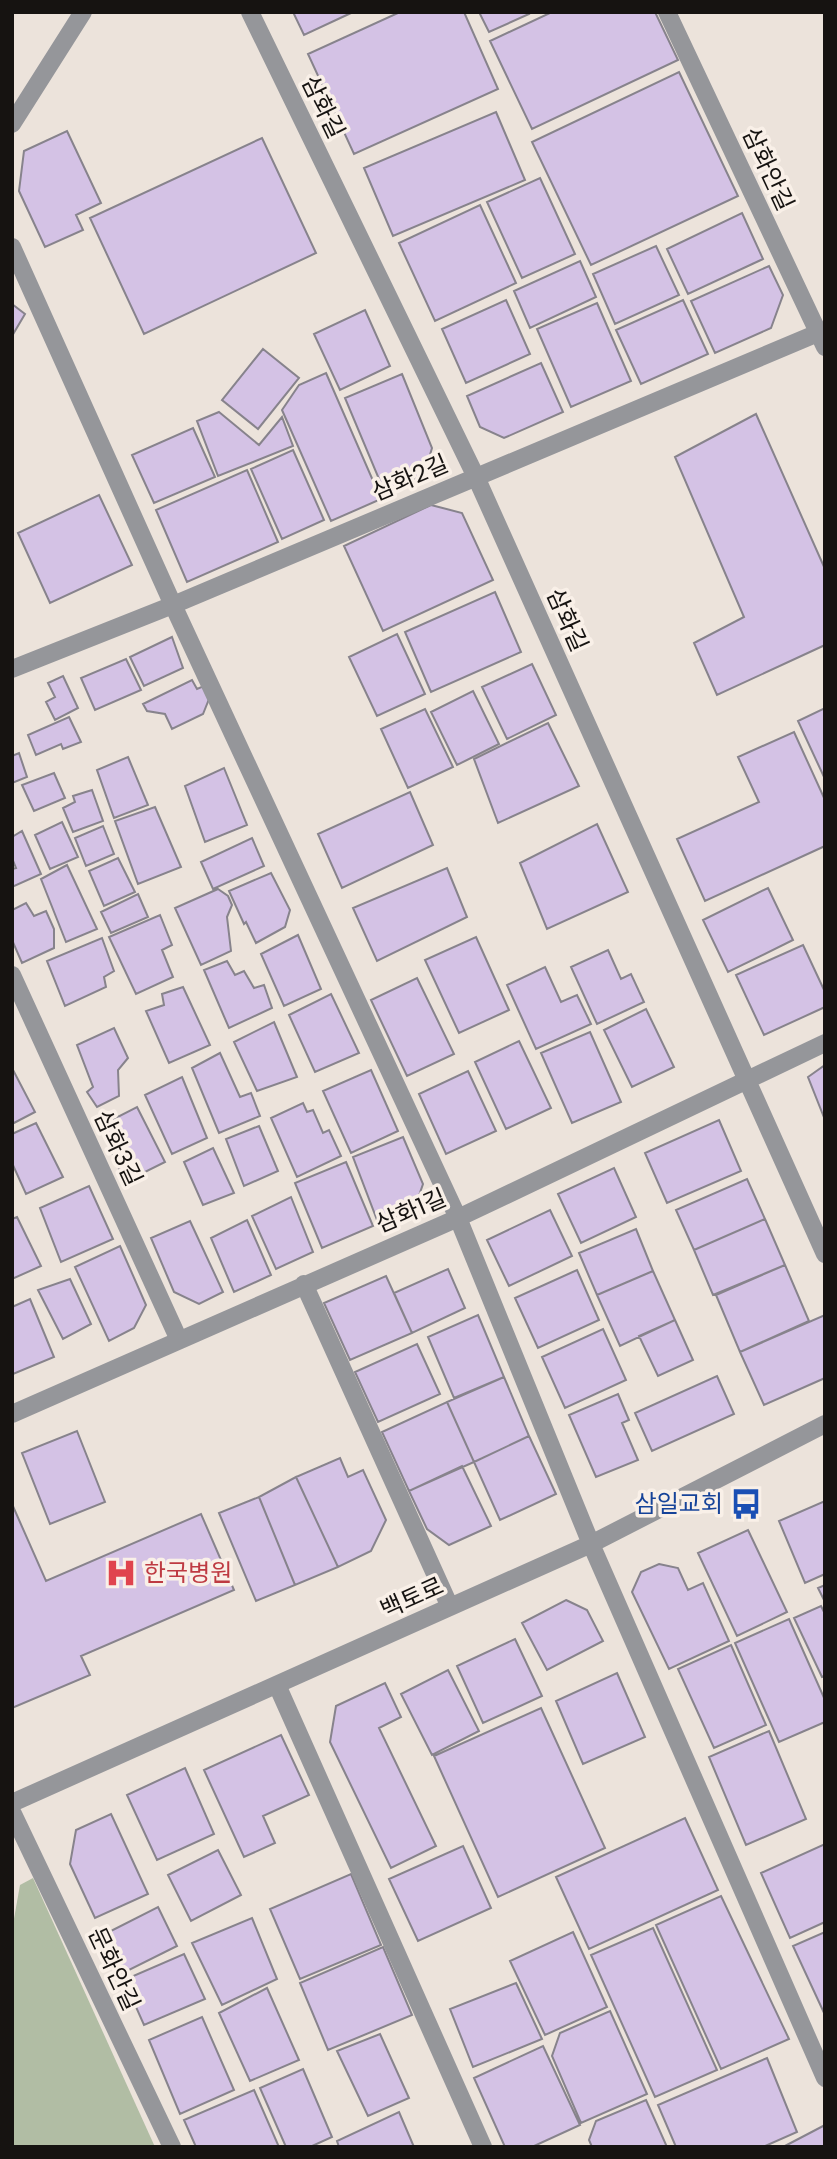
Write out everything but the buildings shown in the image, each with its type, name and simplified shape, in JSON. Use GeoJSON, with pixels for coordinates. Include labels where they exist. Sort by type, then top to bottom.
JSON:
{"type":"FeatureCollection","features":[{"type":"Feature","properties":{"kind":"street"},"geometry":{"type":"LineString","coordinates":[[12,124],[83,12]]}},
{"type":"Feature","properties":{"kind":"street","name":"삼화길"},"geometry":{"type":"LineString","coordinates":[[250,12],[476,477],[825,1254]]}},
{"type":"Feature","properties":{"kind":"street","name":"삼화안길"},"geometry":{"type":"LineString","coordinates":[[667,12],[823,336]]}},
{"type":"Feature","properties":{"kind":"street"},"geometry":{"type":"LineString","coordinates":[[12,247],[173,605],[458,1218],[591,1544],[825,2078]]}},
{"type":"Feature","properties":{"kind":"street","name":"삼화2길"},"geometry":{"type":"LineString","coordinates":[[12,669],[823,336]]}},
{"type":"Feature","properties":{"kind":"street","name":"삼화3길"},"geometry":{"type":"LineString","coordinates":[[12,975],[179,1340]]}},
{"type":"Feature","properties":{"kind":"street","name":"삼화1길"},"geometry":{"type":"LineString","coordinates":[[12,1414],[458,1218],[825,1043]]}},
{"type":"Feature","properties":{"kind":"street"},"geometry":{"type":"LineString","coordinates":[[304,1284],[450,1608]]}},
{"type":"Feature","properties":{"kind":"street","name":"백토로"},"geometry":{"type":"LineString","coordinates":[[12,1804],[591,1544],[825,1424]]}},
{"type":"Feature","properties":{"kind":"street"},"geometry":{"type":"LineString","coordinates":[[277,1685],[483,2147]]}},
{"type":"Feature","properties":{"kind":"street","name":"문화안길"},"geometry":{"type":"LineString","coordinates":[[12,1812],[172,2147]]}},
{"type":"Feature","properties":{"kind":"green space"},"geometry":{"type":"Polygon","coordinates":[[[33,1878],[155,2147],[12,2147],[12,1930],[20,1885],[33,1878]]]}},
{"type":"Feature","properties":{"kind":"place","name":"삼일교회"},"geometry":{"type":"Point","coordinates":[746,1504]}},
{"type":"Feature","properties":{"kind":"place","name":"한국병원"},"geometry":{"type":"Point","coordinates":[121,1573]}}]}
